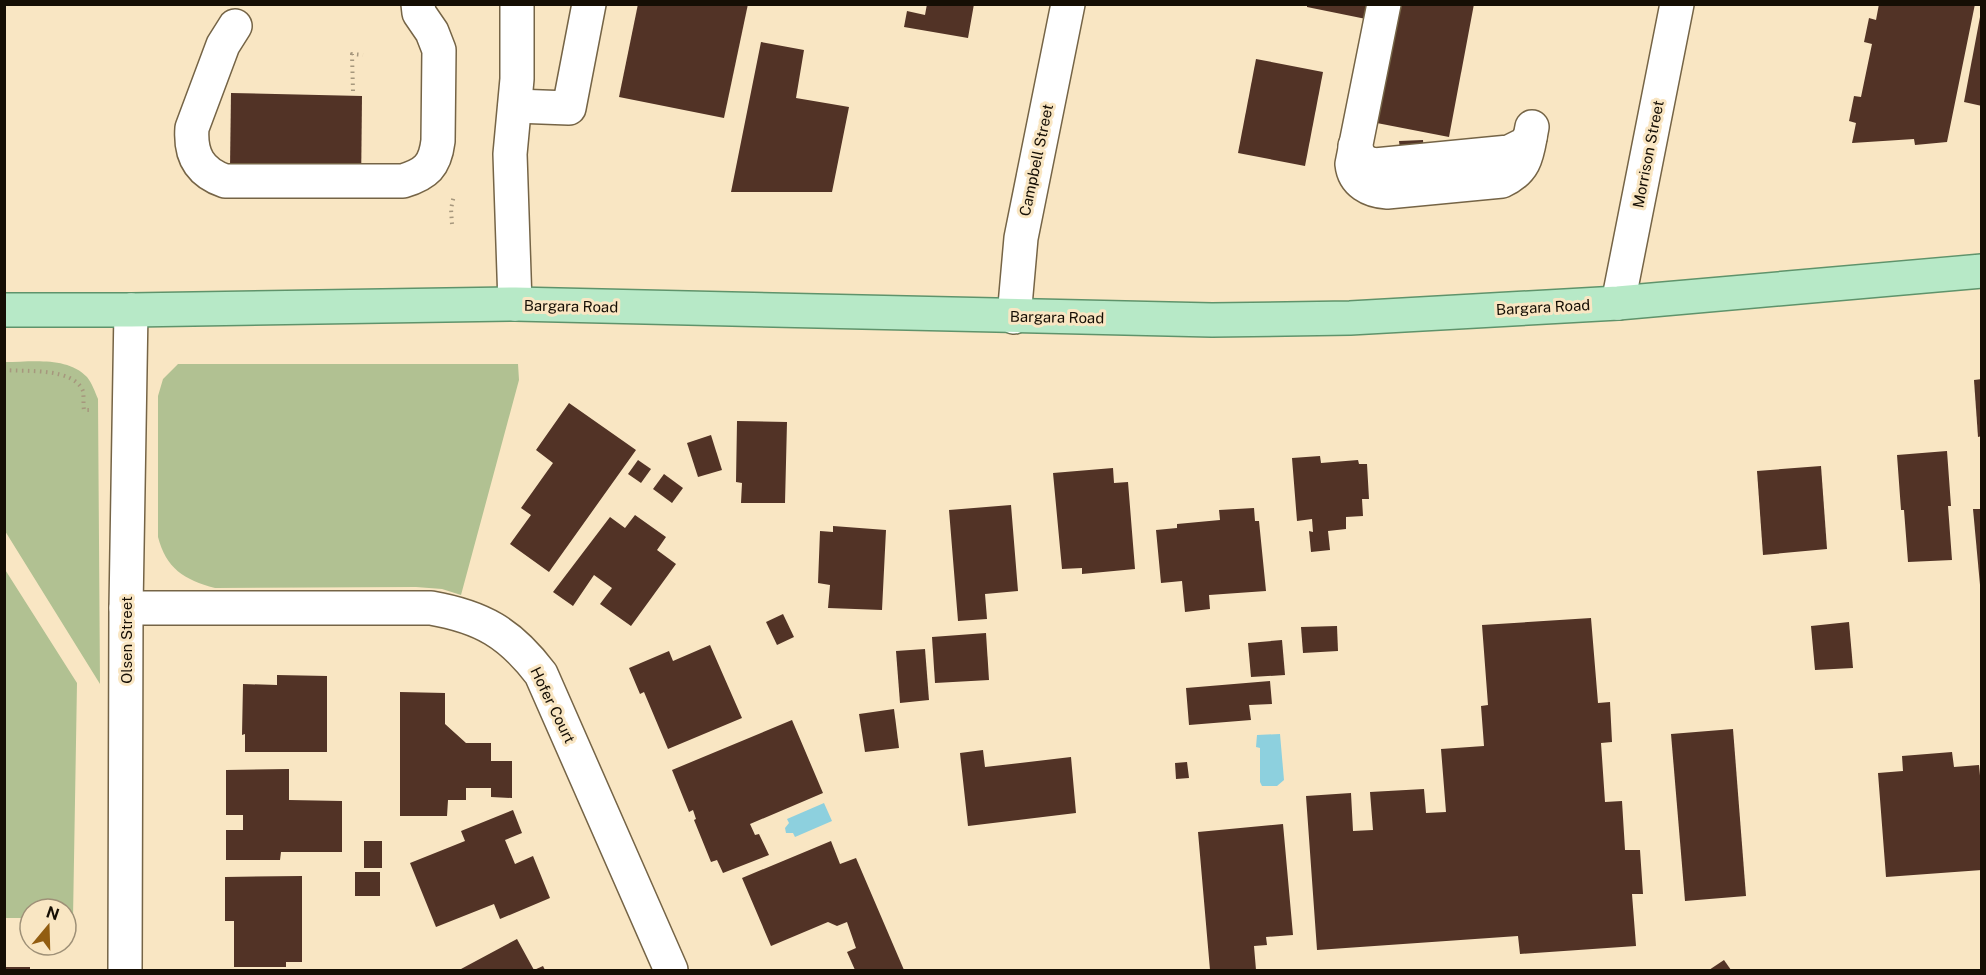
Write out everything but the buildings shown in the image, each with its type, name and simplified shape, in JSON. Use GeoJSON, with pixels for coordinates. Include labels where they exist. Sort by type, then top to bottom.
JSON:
{"type":"FeatureCollection","features":[{"type":"Feature","properties":{"kind":"main road","name":"Bargara Road"},"geometry":{"type":"LineString","coordinates":[[4,310],[514,304],[1014,317],[1212,320],[1350,318],[1618,303],[1982,271]]}},
{"type":"Feature","properties":{"kind":"street"},"geometry":{"type":"LineString","coordinates":[[235,26],[223,45],[192,128],[191,142],[194,156],[202,168],[214,177],[225,181],[397,182],[424,173],[437,153],[439,50],[432,32],[419,13],[418,4]]}},
{"type":"Feature","properties":{"kind":"street"},"geometry":{"type":"LineString","coordinates":[[514,304],[510,154],[517,79],[517,4]]}},
{"type":"Feature","properties":{"kind":"street"},"geometry":{"type":"LineString","coordinates":[[515,106],[569,108],[589,4]]}},
{"type":"Feature","properties":{"kind":"street","name":"Campbell Street"},"geometry":{"type":"LineString","coordinates":[[1014,317],[1021,238],[1068,4]]}},
{"type":"Feature","properties":{"kind":"street"},"geometry":{"type":"LineString","coordinates":[[1384,4],[1355,146],[1360,159],[1375,165],[1509,152],[1525,144],[1531,132]]}},
{"type":"Feature","properties":{"kind":"street","name":"Morrison Street"},"geometry":{"type":"LineString","coordinates":[[1618,303],[1677,4]]}},
{"type":"Feature","properties":{"kind":"street","name":"Olsen Street"},"geometry":{"type":"LineString","coordinates":[[125,970],[126,608],[131,310]]}},
{"type":"Feature","properties":{"kind":"street","name":"Hofer Court"},"geometry":{"type":"LineString","coordinates":[[126,608],[431,608],[460,614],[485,624],[508,638],[527,655],[541,674],[671,970]]}},
{"type":"Feature","properties":{"kind":"path"},"geometry":{"type":"LineString","coordinates":[[353,91],[352,54],[363,54]]}},
{"type":"Feature","properties":{"kind":"path"},"geometry":{"type":"LineString","coordinates":[[4,370],[60,374],[75,380],[83,392],[84,410],[129,412]]}},
{"type":"Feature","properties":{"kind":"green space"},"geometry":{"type":"Polygon","coordinates":[[[37,361],[69,366],[79,370],[87,377],[98,399],[100,684],[5,531],[5,362],[37,361]]]}},
{"type":"Feature","properties":{"kind":"green space"},"geometry":{"type":"Polygon","coordinates":[[[178,364],[518,364],[519,380],[461,595],[442,589],[416,587],[215,588],[185,577],[171,565],[161,548],[158,537],[158,396],[163,379],[178,364]]]}},
{"type":"Feature","properties":{"kind":"green space"},"geometry":{"type":"Polygon","coordinates":[[[4,568],[77,683],[73,897],[18,897],[18,918],[5,918],[4,568]]]}},
{"type":"Feature","properties":{"kind":"water"},"geometry":{"type":"Polygon","coordinates":[[[1280,734],[1284,780],[1277,786],[1262,786],[1260,748],[1256,747],[1257,735],[1280,734]]]}},
{"type":"Feature","properties":{"kind":"water"},"geometry":{"type":"Polygon","coordinates":[[[824,803],[832,821],[795,837],[793,833],[786,833],[785,828],[789,823],[787,819],[824,803]]]}}]}
